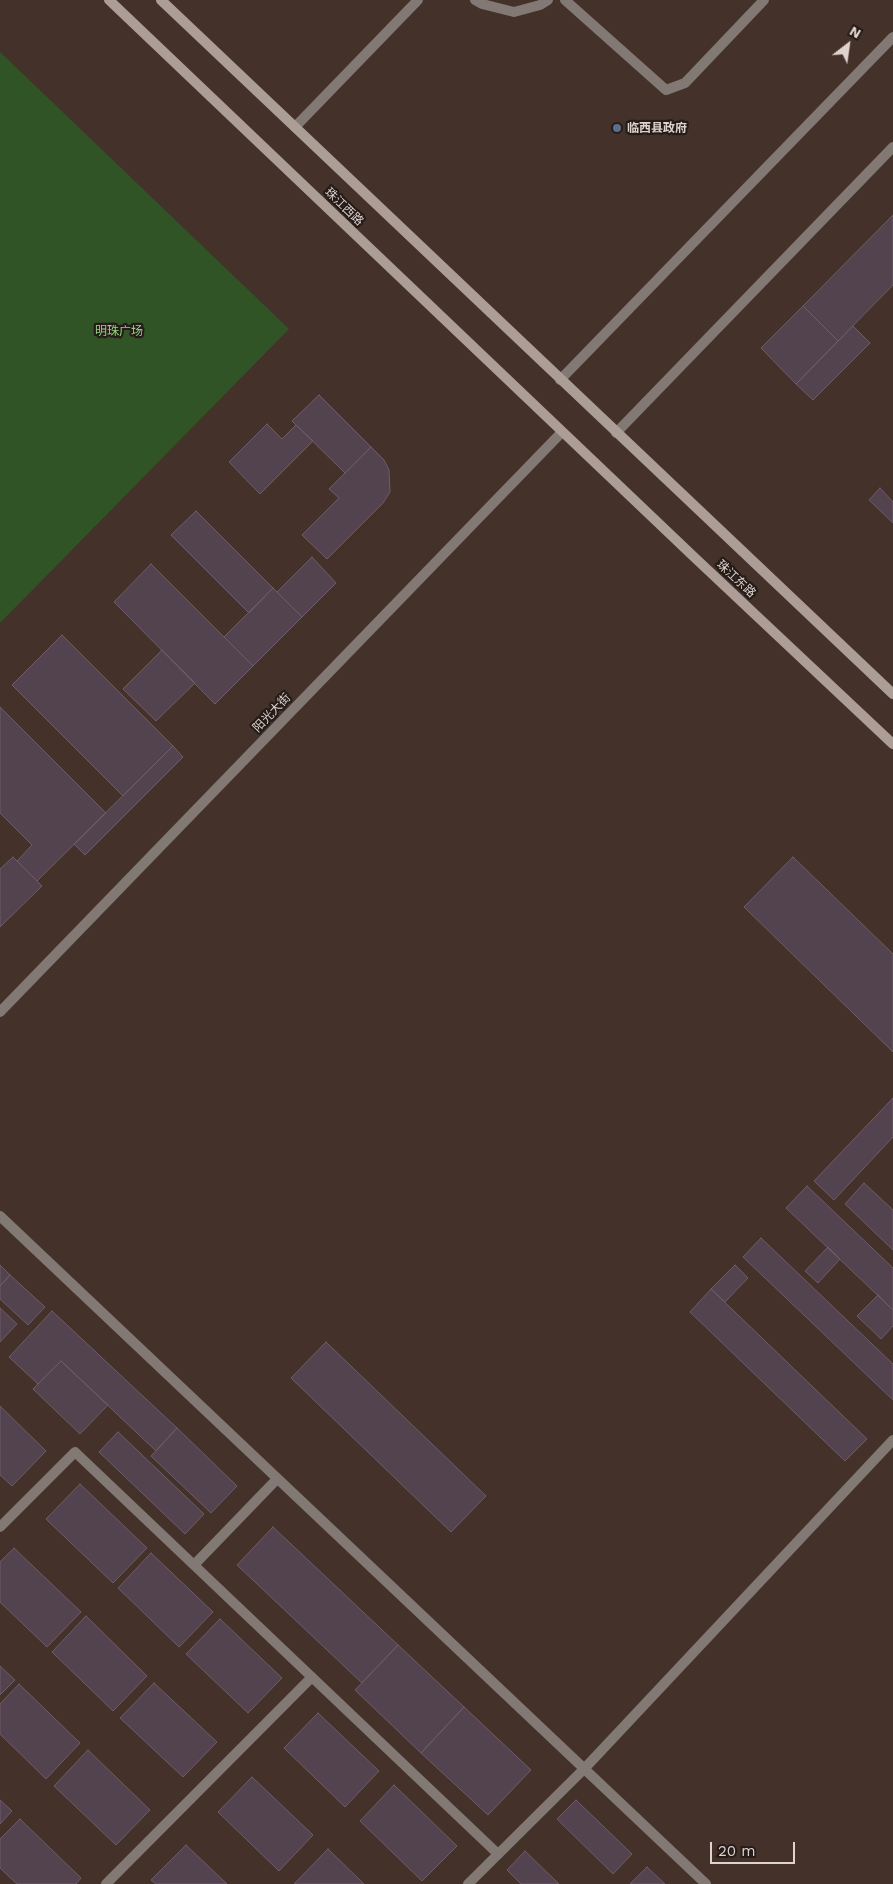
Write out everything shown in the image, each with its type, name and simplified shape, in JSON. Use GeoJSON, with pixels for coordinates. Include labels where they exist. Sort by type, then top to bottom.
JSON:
{"type":"FeatureCollection","features":[{"type":"Feature","properties":{"kind":"main road","name":"珠江西路"},"geometry":{"type":"LineString","coordinates":[[109,0],[562,432]]}},
{"type":"Feature","properties":{"kind":"main road","name":"珠江西路"},"geometry":{"type":"LineString","coordinates":[[161,0],[893,694]]}},
{"type":"Feature","properties":{"kind":"main road","name":"珠江东路"},"geometry":{"type":"LineString","coordinates":[[562,432],[893,744]]}},
{"type":"Feature","properties":{"kind":"street"},"geometry":{"type":"LineString","coordinates":[[295,127],[418,0]]}},
{"type":"Feature","properties":{"kind":"street"},"geometry":{"type":"LineString","coordinates":[[475,0],[482,4],[514,12],[540,5],[548,0]]}},
{"type":"Feature","properties":{"kind":"street"},"geometry":{"type":"LineString","coordinates":[[565,0],[666,90],[685,83],[764,0]]}},
{"type":"Feature","properties":{"kind":"street"},"geometry":{"type":"LineString","coordinates":[[560,380],[893,37]]}},
{"type":"Feature","properties":{"kind":"street"},"geometry":{"type":"LineString","coordinates":[[616,433],[893,147]]}},
{"type":"Feature","properties":{"kind":"street","name":"阳光大街"},"geometry":{"type":"LineString","coordinates":[[0,1012],[562,432]]}},
{"type":"Feature","properties":{"kind":"street"},"geometry":{"type":"LineString","coordinates":[[0,1216],[706,1884]]}},
{"type":"Feature","properties":{"kind":"street"},"geometry":{"type":"LineString","coordinates":[[468,1884],[584,1769],[893,1440]]}},
{"type":"Feature","properties":{"kind":"street"},"geometry":{"type":"LineString","coordinates":[[0,1527],[75,1452],[498,1854]]}},
{"type":"Feature","properties":{"kind":"street"},"geometry":{"type":"LineString","coordinates":[[194,1566],[277,1479]]}},
{"type":"Feature","properties":{"kind":"street"},"geometry":{"type":"LineString","coordinates":[[106,1884],[312,1677]]}},
{"type":"Feature","properties":{"kind":"green space","name":"明珠广场"},"geometry":{"type":"Polygon","coordinates":[[[0,52],[289,329],[0,623],[0,52]]]}},
{"type":"Feature","properties":{"kind":"building"},"geometry":{"type":"Polygon","coordinates":[[[893,215],[893,285],[838,341],[803,306],[893,215]]]}},
{"type":"Feature","properties":{"kind":"building"},"geometry":{"type":"Polygon","coordinates":[[[803,306],[838,341],[796,384],[761,348],[803,306]]]}},
{"type":"Feature","properties":{"kind":"building"},"geometry":{"type":"Polygon","coordinates":[[[853,326],[870,343],[813,400],[796,384],[853,326]]]}},
{"type":"Feature","properties":{"kind":"building"},"geometry":{"type":"Polygon","coordinates":[[[319,395],[371,447],[345,473],[292,421],[319,395]]]}},
{"type":"Feature","properties":{"kind":"building"},"geometry":{"type":"Polygon","coordinates":[[[267,424],[282,439],[296,425],[313,441],[260,494],[229,462],[267,424]]]}},
{"type":"Feature","properties":{"kind":"building"},"geometry":{"type":"Polygon","coordinates":[[[371,447],[384,460],[389,470],[390,492],[383,503],[327,559],[302,535],[339,498],[329,489],[371,447]]]}},
{"type":"Feature","properties":{"kind":"building"},"geometry":{"type":"Polygon","coordinates":[[[880,488],[893,502],[893,523],[869,500],[880,488]]]}},
{"type":"Feature","properties":{"kind":"building"},"geometry":{"type":"Polygon","coordinates":[[[196,511],[273,588],[249,613],[171,535],[196,511]]]}},
{"type":"Feature","properties":{"kind":"building"},"geometry":{"type":"Polygon","coordinates":[[[312,557],[336,583],[302,617],[277,592],[312,557]]]}},
{"type":"Feature","properties":{"kind":"building"},"geometry":{"type":"Polygon","coordinates":[[[151,564],[253,666],[215,704],[114,602],[151,564]]]}},
{"type":"Feature","properties":{"kind":"building"},"geometry":{"type":"Polygon","coordinates":[[[273,588],[302,617],[253,666],[224,637],[273,588]]]}},
{"type":"Feature","properties":{"kind":"building"},"geometry":{"type":"Polygon","coordinates":[[[62,635],[173,746],[123,796],[12,685],[62,635]]]}},
{"type":"Feature","properties":{"kind":"building"},"geometry":{"type":"Polygon","coordinates":[[[162,650],[195,683],[156,721],[123,689],[162,650]]]}},
{"type":"Feature","properties":{"kind":"building"},"geometry":{"type":"Polygon","coordinates":[[[0,707],[106,813],[37,881],[17,861],[32,845],[0,813],[0,707]]]}},
{"type":"Feature","properties":{"kind":"building"},"geometry":{"type":"Polygon","coordinates":[[[173,746],[183,757],[85,855],[74,844],[173,746]]]}},
{"type":"Feature","properties":{"kind":"building"},"geometry":{"type":"Polygon","coordinates":[[[13,857],[42,886],[0,927],[0,869],[13,857]]]}},
{"type":"Feature","properties":{"kind":"building"},"geometry":{"type":"Polygon","coordinates":[[[793,857],[893,954],[893,1052],[744,907],[793,857]]]}},
{"type":"Feature","properties":{"kind":"building"},"geometry":{"type":"Polygon","coordinates":[[[893,1098],[893,1137],[834,1200],[814,1181],[893,1098]]]}},
{"type":"Feature","properties":{"kind":"building"},"geometry":{"type":"Polygon","coordinates":[[[864,1183],[893,1210],[893,1250],[845,1204],[864,1183]]]}},
{"type":"Feature","properties":{"kind":"building"},"geometry":{"type":"Polygon","coordinates":[[[807,1186],[893,1268],[893,1310],[786,1208],[807,1186]]]}},
{"type":"Feature","properties":{"kind":"building"},"geometry":{"type":"Polygon","coordinates":[[[761,1238],[893,1364],[893,1400],[743,1257],[761,1238]]]}},
{"type":"Feature","properties":{"kind":"building"},"geometry":{"type":"Polygon","coordinates":[[[828,1247],[840,1259],[818,1283],[805,1271],[828,1247]]]}},
{"type":"Feature","properties":{"kind":"building"},"geometry":{"type":"Polygon","coordinates":[[[0,1265],[10,1275],[0,1286],[0,1265]]]}},
{"type":"Feature","properties":{"kind":"building"},"geometry":{"type":"Polygon","coordinates":[[[735,1265],[748,1278],[725,1302],[711,1289],[735,1265]]]}},
{"type":"Feature","properties":{"kind":"building"},"geometry":{"type":"Polygon","coordinates":[[[10,1275],[45,1307],[28,1325],[0,1299],[0,1286],[10,1275]]]}},
{"type":"Feature","properties":{"kind":"building"},"geometry":{"type":"Polygon","coordinates":[[[711,1289],[867,1439],[845,1461],[690,1312],[711,1289]]]}},
{"type":"Feature","properties":{"kind":"building"},"geometry":{"type":"Polygon","coordinates":[[[878,1295],[893,1310],[893,1326],[881,1339],[857,1316],[878,1295]]]}},
{"type":"Feature","properties":{"kind":"building"},"geometry":{"type":"Polygon","coordinates":[[[0,1308],[17,1324],[0,1342],[0,1308]]]}},
{"type":"Feature","properties":{"kind":"building"},"geometry":{"type":"Polygon","coordinates":[[[52,1311],[177,1428],[156,1451],[61,1361],[38,1384],[9,1357],[52,1311]]]}},
{"type":"Feature","properties":{"kind":"building"},"geometry":{"type":"Polygon","coordinates":[[[326,1342],[486,1496],[451,1532],[291,1378],[326,1342]]]}},
{"type":"Feature","properties":{"kind":"building"},"geometry":{"type":"Polygon","coordinates":[[[61,1361],[108,1405],[80,1434],[33,1389],[61,1361]]]}},
{"type":"Feature","properties":{"kind":"building"},"geometry":{"type":"Polygon","coordinates":[[[0,1406],[46,1451],[12,1486],[0,1475],[0,1406]]]}},
{"type":"Feature","properties":{"kind":"building"},"geometry":{"type":"Polygon","coordinates":[[[177,1428],[237,1486],[211,1513],[151,1456],[177,1428]]]}},
{"type":"Feature","properties":{"kind":"building"},"geometry":{"type":"Polygon","coordinates":[[[118,1432],[204,1514],[185,1534],[99,1452],[118,1432]]]}},
{"type":"Feature","properties":{"kind":"building"},"geometry":{"type":"Polygon","coordinates":[[[80,1484],[147,1548],[113,1583],[46,1519],[80,1484]]]}},
{"type":"Feature","properties":{"kind":"building"},"geometry":{"type":"Polygon","coordinates":[[[273,1527],[398,1645],[362,1683],[237,1565],[273,1527]]]}},
{"type":"Feature","properties":{"kind":"building"},"geometry":{"type":"Polygon","coordinates":[[[14,1548],[81,1612],[47,1647],[0,1602],[0,1562],[14,1548]]]}},
{"type":"Feature","properties":{"kind":"building"},"geometry":{"type":"Polygon","coordinates":[[[151,1553],[213,1612],[179,1647],[118,1588],[151,1553]]]}},
{"type":"Feature","properties":{"kind":"building"},"geometry":{"type":"Polygon","coordinates":[[[86,1616],[147,1676],[113,1711],[52,1652],[86,1616]]]}},
{"type":"Feature","properties":{"kind":"building"},"geometry":{"type":"Polygon","coordinates":[[[220,1619],[282,1678],[248,1713],[186,1654],[220,1619]]]}},
{"type":"Feature","properties":{"kind":"building"},"geometry":{"type":"Polygon","coordinates":[[[398,1645],[464,1707],[421,1753],[355,1690],[398,1645]]]}},
{"type":"Feature","properties":{"kind":"building"},"geometry":{"type":"Polygon","coordinates":[[[0,1666],[15,1680],[0,1695],[0,1666]]]}},
{"type":"Feature","properties":{"kind":"building"},"geometry":{"type":"Polygon","coordinates":[[[154,1683],[217,1742],[183,1777],[120,1718],[154,1683]]]}},
{"type":"Feature","properties":{"kind":"building"},"geometry":{"type":"Polygon","coordinates":[[[19,1684],[80,1743],[46,1779],[0,1734],[0,1704],[19,1684]]]}},
{"type":"Feature","properties":{"kind":"building"},"geometry":{"type":"Polygon","coordinates":[[[464,1707],[531,1770],[488,1815],[421,1753],[464,1707]]]}},
{"type":"Feature","properties":{"kind":"building"},"geometry":{"type":"Polygon","coordinates":[[[318,1713],[379,1771],[345,1807],[284,1748],[318,1713]]]}},
{"type":"Feature","properties":{"kind":"building"},"geometry":{"type":"Polygon","coordinates":[[[88,1750],[150,1810],[116,1845],[54,1786],[88,1750]]]}},
{"type":"Feature","properties":{"kind":"building"},"geometry":{"type":"Polygon","coordinates":[[[252,1777],[313,1835],[279,1871],[218,1812],[252,1777]]]}},
{"type":"Feature","properties":{"kind":"building"},"geometry":{"type":"Polygon","coordinates":[[[394,1785],[457,1846],[422,1881],[360,1821],[394,1785]]]}},
{"type":"Feature","properties":{"kind":"building"},"geometry":{"type":"Polygon","coordinates":[[[0,1800],[12,1811],[0,1824],[0,1800]]]}},
{"type":"Feature","properties":{"kind":"building"},"geometry":{"type":"Polygon","coordinates":[[[576,1800],[632,1854],[613,1874],[557,1819],[576,1800]]]}},
{"type":"Feature","properties":{"kind":"building"},"geometry":{"type":"Polygon","coordinates":[[[20,1819],[81,1878],[76,1884],[17,1884],[0,1868],[0,1839],[20,1819]]]}},
{"type":"Feature","properties":{"kind":"building"},"geometry":{"type":"Polygon","coordinates":[[[186,1845],[227,1884],[156,1884],[151,1880],[186,1845]]]}},
{"type":"Feature","properties":{"kind":"building"},"geometry":{"type":"Polygon","coordinates":[[[328,1849],[364,1884],[294,1884],[328,1849]]]}},
{"type":"Feature","properties":{"kind":"building"},"geometry":{"type":"Polygon","coordinates":[[[525,1851],[559,1884],[521,1884],[507,1870],[525,1851]]]}},
{"type":"Feature","properties":{"kind":"building"},"geometry":{"type":"Polygon","coordinates":[[[647,1867],[665,1884],[630,1884],[647,1867]]]}},
{"type":"Feature","properties":{"kind":"place","name":"临西县政府"},"geometry":{"type":"Point","coordinates":[617,128]}}]}
